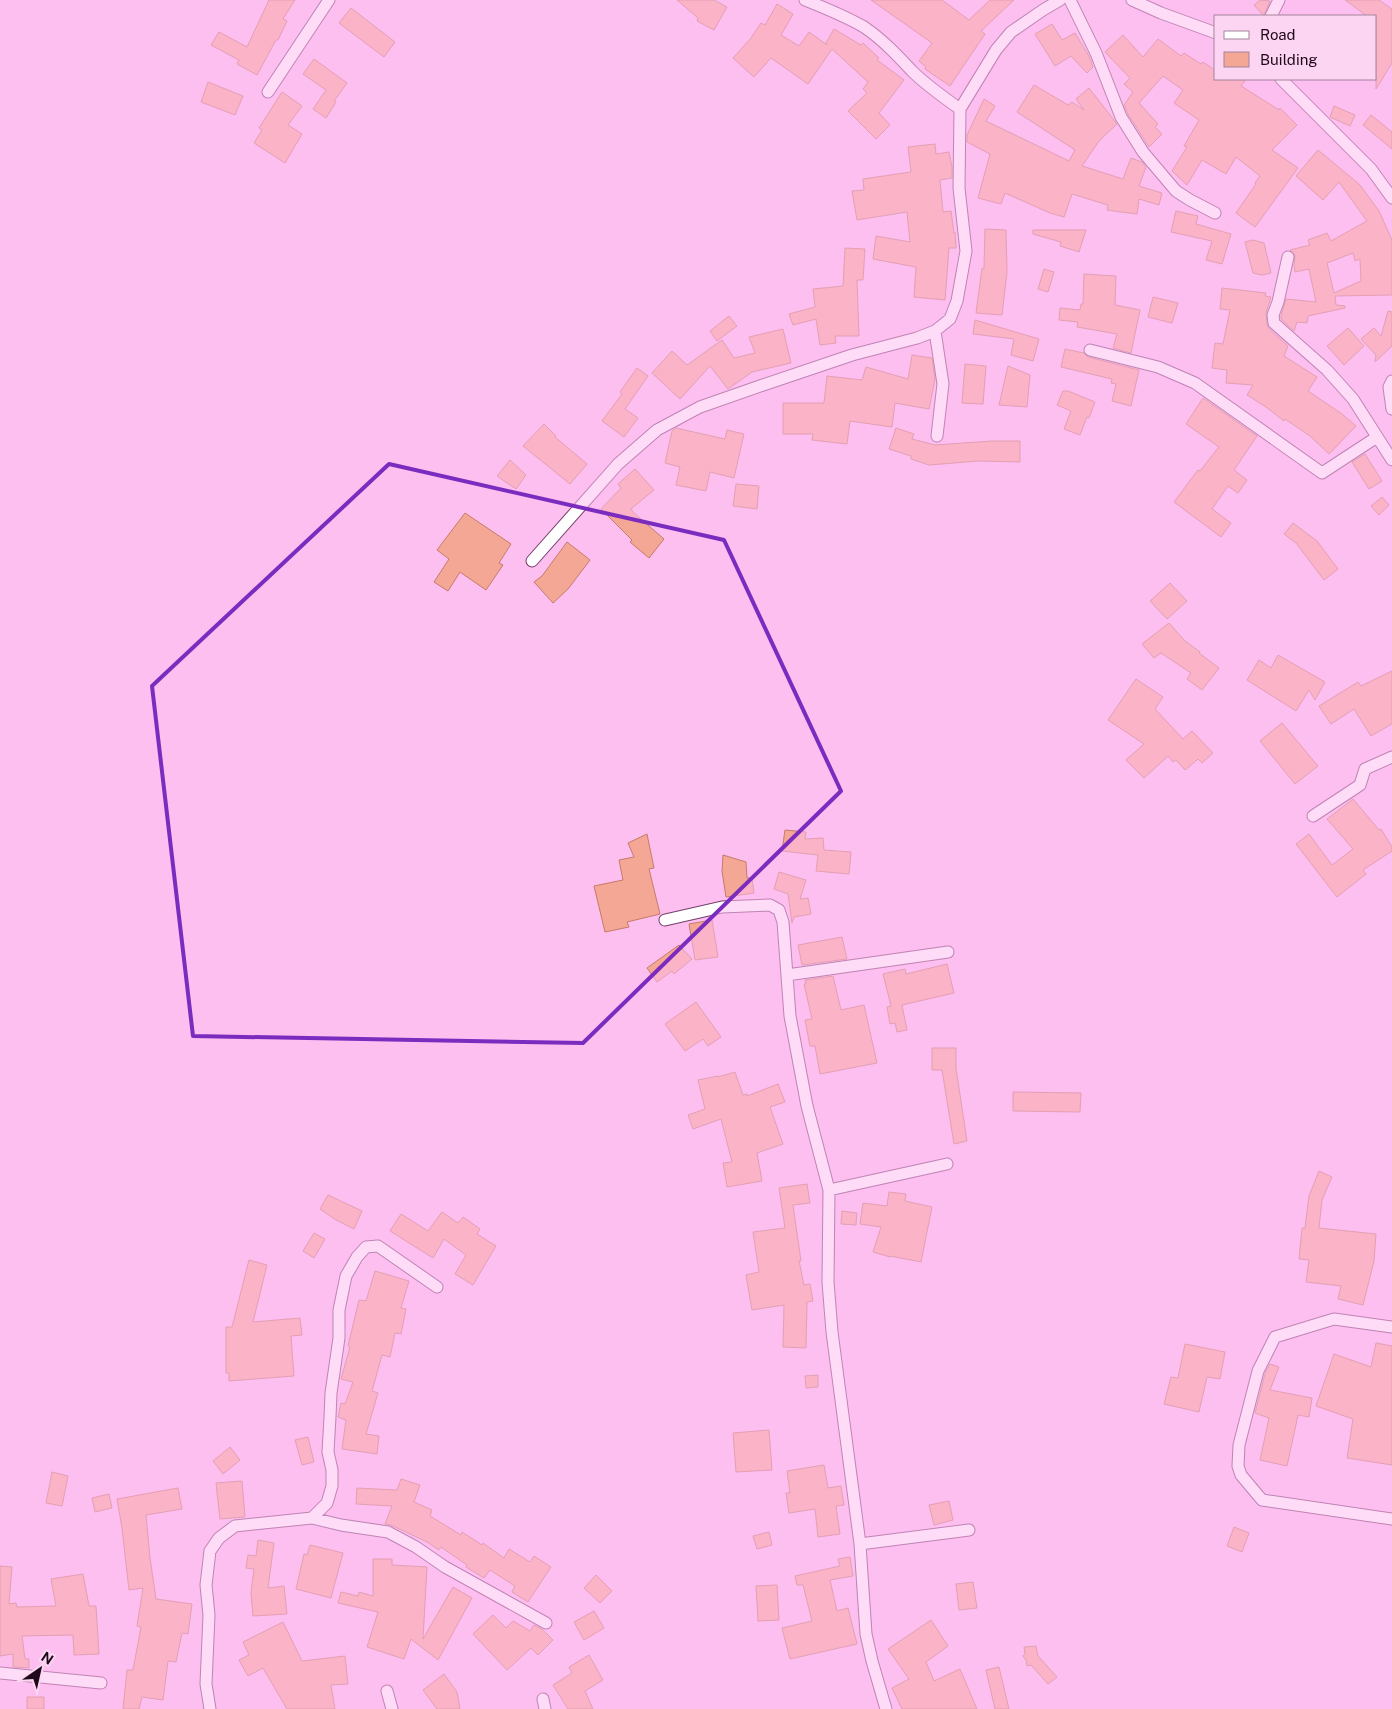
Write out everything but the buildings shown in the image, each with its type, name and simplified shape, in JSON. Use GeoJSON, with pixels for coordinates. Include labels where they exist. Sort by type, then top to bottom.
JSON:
{"type":"FeatureCollection","features":[{"type":"Feature","properties":{"kind":"street"},"geometry":{"type":"LineString","coordinates":[[268,92],[329,0]]}},
{"type":"Feature","properties":{"kind":"street"},"geometry":{"type":"LineString","coordinates":[[805,0],[839,14],[865,28],[898,55],[933,90],[960,109]]}},
{"type":"Feature","properties":{"kind":"street"},"geometry":{"type":"LineString","coordinates":[[532,561],[618,464],[657,430],[700,407],[763,384],[917,338],[936,331],[950,319],[957,301],[966,250],[959,188],[960,109],[996,50],[1011,32],[1060,0]]}},
{"type":"Feature","properties":{"kind":"street"},"geometry":{"type":"LineString","coordinates":[[1070,0],[1096,53],[1121,116],[1143,152],[1176,191],[1216,213]]}},
{"type":"Feature","properties":{"kind":"street"},"geometry":{"type":"LineString","coordinates":[[1132,0],[1214,32]]}},
{"type":"Feature","properties":{"kind":"street"},"geometry":{"type":"LineString","coordinates":[[1272,15],[1279,0]]}},
{"type":"Feature","properties":{"kind":"street"},"geometry":{"type":"LineString","coordinates":[[1281,80],[1371,169],[1392,198]]}},
{"type":"Feature","properties":{"kind":"street"},"geometry":{"type":"LineString","coordinates":[[1288,257],[1278,302],[1273,315],[1274,323],[1327,370],[1353,399],[1392,460]]}},
{"type":"Feature","properties":{"kind":"street"},"geometry":{"type":"LineString","coordinates":[[936,331],[943,384],[937,436]]}},
{"type":"Feature","properties":{"kind":"street"},"geometry":{"type":"LineString","coordinates":[[1090,350],[1158,367],[1195,383],[1322,473],[1377,437]]}},
{"type":"Feature","properties":{"kind":"street"},"geometry":{"type":"LineString","coordinates":[[1392,381],[1390,387],[1392,409]]}},
{"type":"Feature","properties":{"kind":"street"},"geometry":{"type":"LineString","coordinates":[[1314,816],[1360,785],[1365,769],[1392,757]]}},
{"type":"Feature","properties":{"kind":"street"},"geometry":{"type":"LineString","coordinates":[[665,920],[722,907],[770,904],[779,910],[783,922],[790,1016],[807,1106],[829,1190],[828,1273],[832,1332],[860,1544],[866,1634],[886,1709]]}},
{"type":"Feature","properties":{"kind":"street"},"geometry":{"type":"LineString","coordinates":[[787,975],[948,952]]}},
{"type":"Feature","properties":{"kind":"street"},"geometry":{"type":"LineString","coordinates":[[829,1190],[948,1164]]}},
{"type":"Feature","properties":{"kind":"street"},"geometry":{"type":"LineString","coordinates":[[312,1518],[327,1503],[332,1486],[332,1470],[328,1452],[331,1393],[339,1338],[339,1310],[346,1276],[357,1257],[366,1247],[378,1246],[437,1287]]}},
{"type":"Feature","properties":{"kind":"street"},"geometry":{"type":"LineString","coordinates":[[1392,1328],[1334,1319],[1275,1337],[1258,1371],[1239,1445],[1238,1466],[1241,1475],[1262,1500],[1392,1519]]}},
{"type":"Feature","properties":{"kind":"street"},"geometry":{"type":"LineString","coordinates":[[210,1709],[206,1684],[209,1615],[206,1585],[210,1551],[219,1538],[234,1526],[312,1518],[341,1525],[388,1532],[416,1547],[445,1567],[546,1623]]}},
{"type":"Feature","properties":{"kind":"street"},"geometry":{"type":"LineString","coordinates":[[860,1544],[969,1530]]}},
{"type":"Feature","properties":{"kind":"street"},"geometry":{"type":"LineString","coordinates":[[0,1673],[101,1683]]}},
{"type":"Feature","properties":{"kind":"street"},"geometry":{"type":"LineString","coordinates":[[387,1692],[392,1709]]}},
{"type":"Feature","properties":{"kind":"highlighted area"},"geometry":{"type":"Polygon","coordinates":[[[389,464],[724,540],[841,791],[583,1043],[193,1036],[152,686],[389,464]]]}}]}
